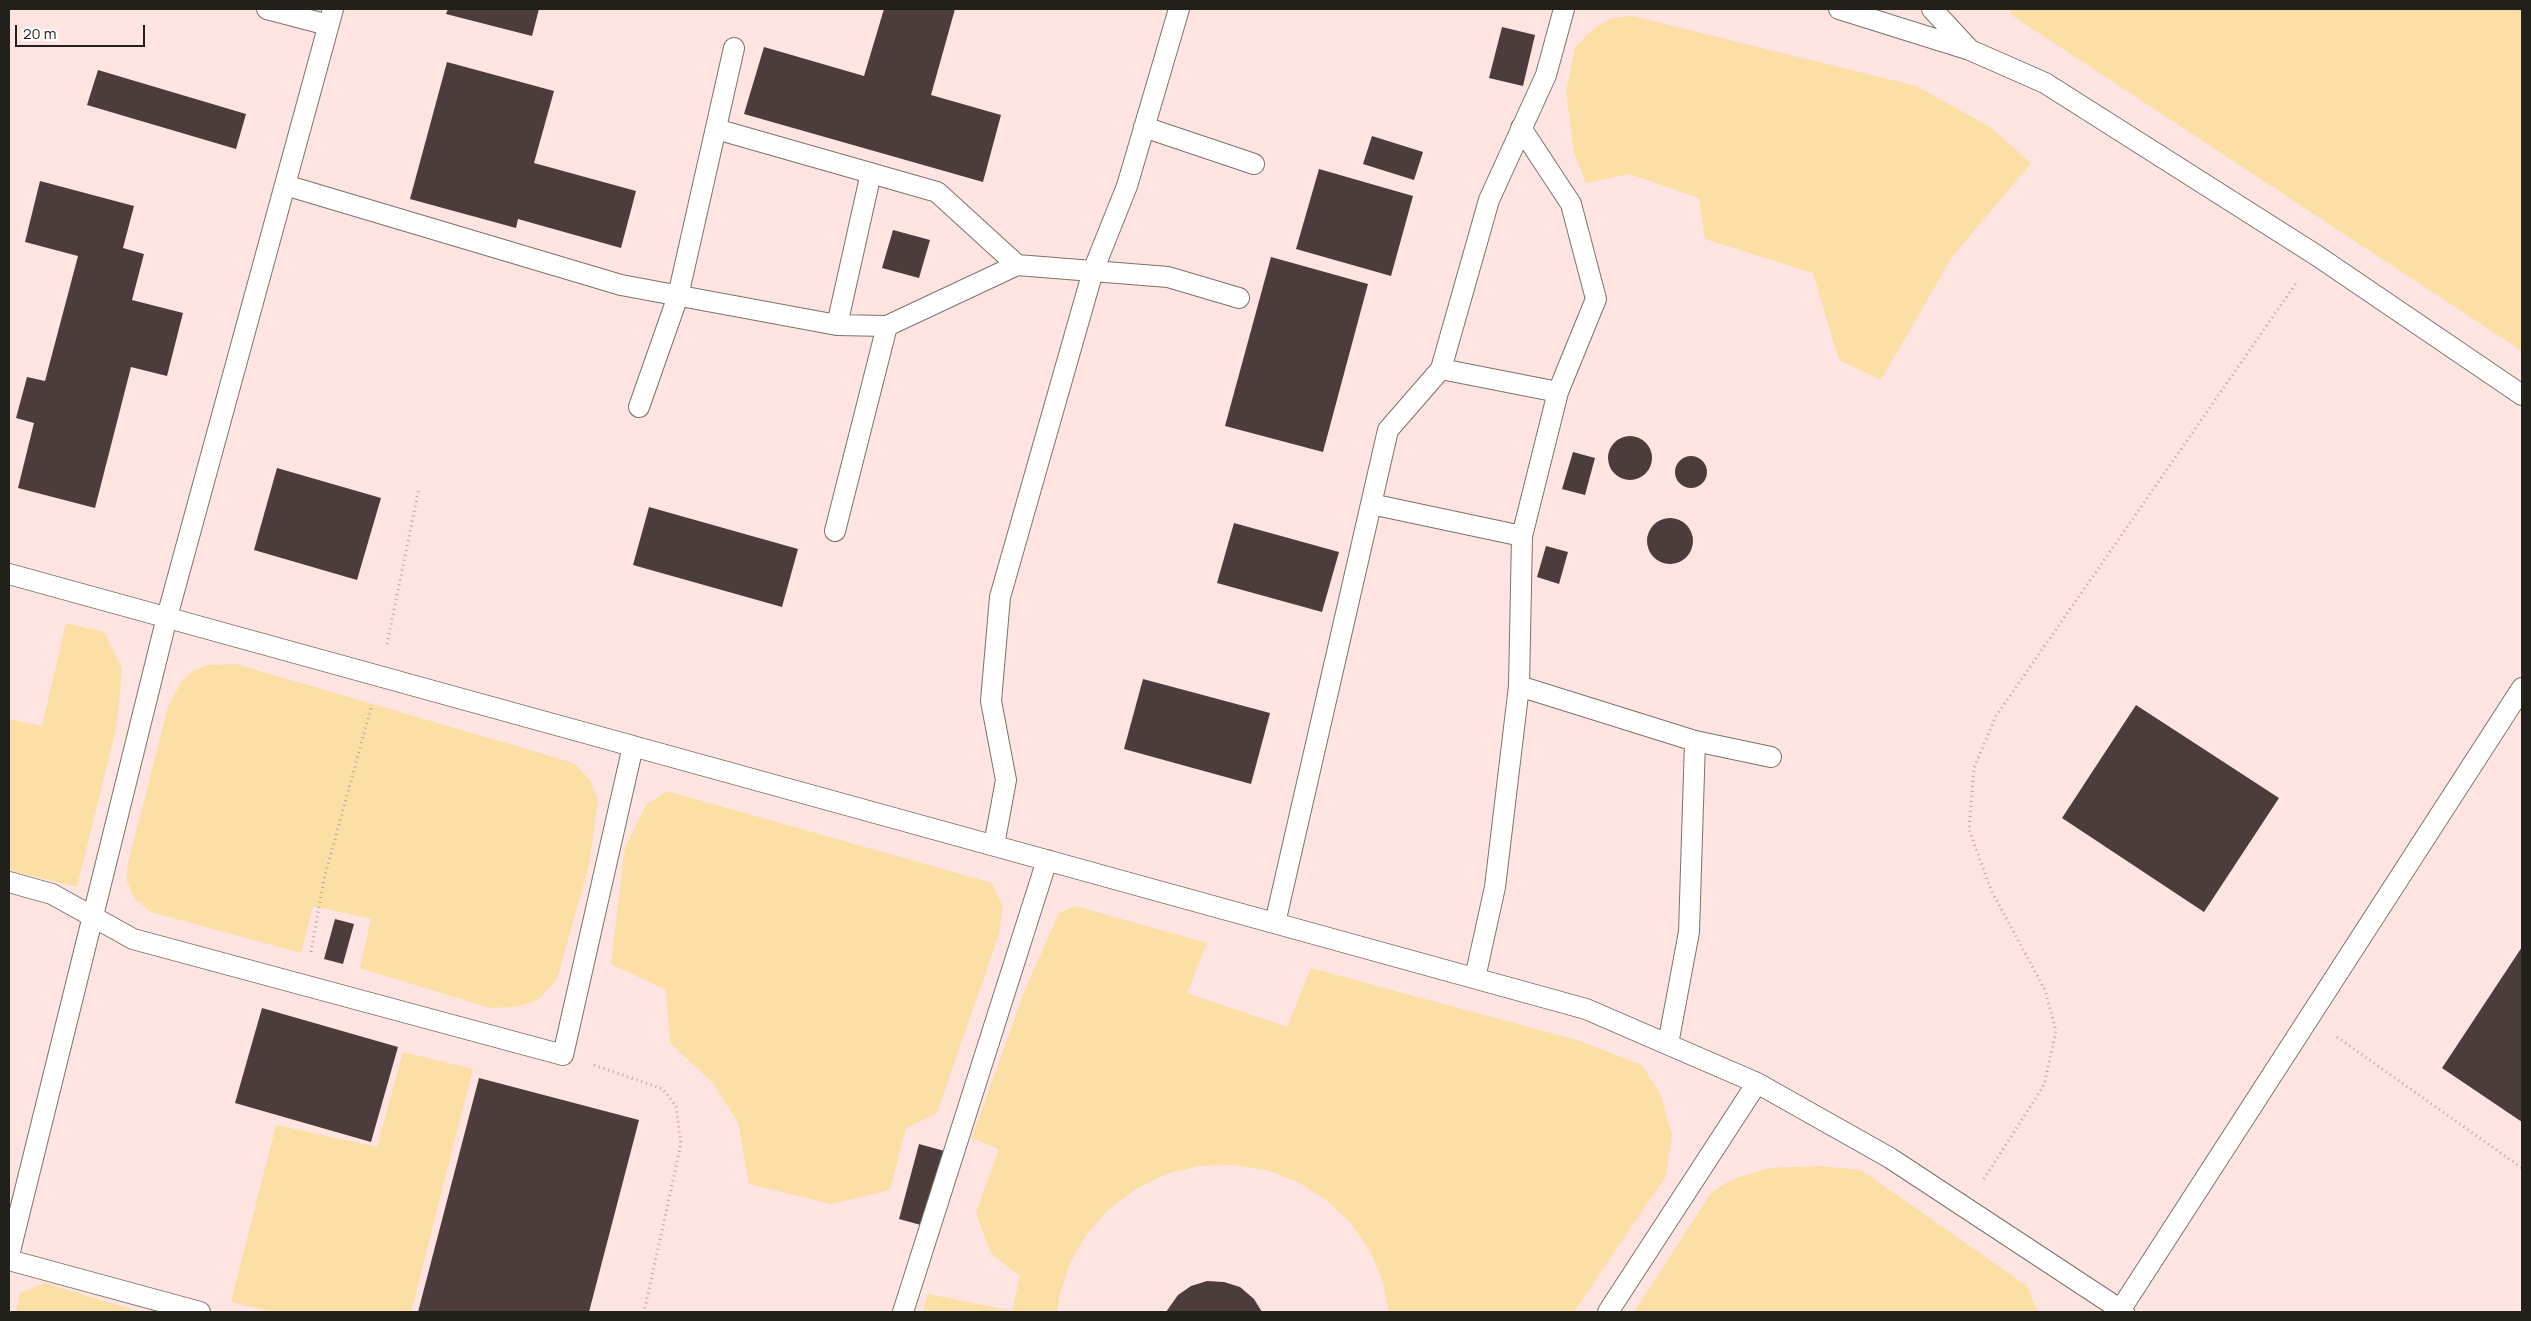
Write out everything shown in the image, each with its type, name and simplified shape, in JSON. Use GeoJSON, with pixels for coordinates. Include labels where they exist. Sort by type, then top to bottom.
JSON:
{"type":"FeatureCollection","features":[{"type":"Feature","properties":{"kind":"lane"},"geometry":{"type":"LineString","coordinates":[[9,1255],[167,617],[330,17],[267,9]]}},
{"type":"Feature","properties":{"kind":"lane"},"geometry":{"type":"LineString","coordinates":[[994,845],[1006,780],[991,701],[1000,596],[1093,271],[1127,186],[1179,9]]}},
{"type":"Feature","properties":{"kind":"lane"},"geometry":{"type":"LineString","coordinates":[[1275,923],[1388,430],[1441,370],[1490,200],[1546,74],[1564,9]]}},
{"type":"Feature","properties":{"kind":"lane"},"geometry":{"type":"LineString","coordinates":[[1839,9],[1970,50],[2045,83],[2316,255],[2522,395]]}},
{"type":"Feature","properties":{"kind":"lane"},"geometry":{"type":"LineString","coordinates":[[1932,9],[1970,50]]}},
{"type":"Feature","properties":{"kind":"lane"},"geometry":{"type":"LineString","coordinates":[[639,407],[678,296],[734,48]]}},
{"type":"Feature","properties":{"kind":"lane"},"geometry":{"type":"LineString","coordinates":[[1144,127],[1254,164]]}},
{"type":"Feature","properties":{"kind":"lane"},"geometry":{"type":"LineString","coordinates":[[1475,978],[1495,887],[1519,686],[1522,536],[1558,392],[1596,298],[1571,204],[1521,128]]}},
{"type":"Feature","properties":{"kind":"lane"},"geometry":{"type":"LineString","coordinates":[[716,129],[937,192],[1017,265]]}},
{"type":"Feature","properties":{"kind":"lane"},"geometry":{"type":"LineString","coordinates":[[837,325],[871,173]]}},
{"type":"Feature","properties":{"kind":"lane"},"geometry":{"type":"LineString","coordinates":[[285,185],[621,285],[837,325],[887,326],[1017,265],[1168,276],[1239,298]]}},
{"type":"Feature","properties":{"kind":"lane"},"geometry":{"type":"LineString","coordinates":[[835,531],[887,326]]}},
{"type":"Feature","properties":{"kind":"lane"},"geometry":{"type":"LineString","coordinates":[[1441,370],[1558,392]]}},
{"type":"Feature","properties":{"kind":"lane"},"geometry":{"type":"LineString","coordinates":[[1371,504],[1522,536]]}},
{"type":"Feature","properties":{"kind":"lane"},"geometry":{"type":"LineString","coordinates":[[9,574],[1586,1009],[1757,1083],[1890,1158],[2121,1311],[2522,688]]}},
{"type":"Feature","properties":{"kind":"lane"},"geometry":{"type":"LineString","coordinates":[[1519,686],[1695,741],[1771,757]]}},
{"type":"Feature","properties":{"kind":"lane"},"geometry":{"type":"LineString","coordinates":[[1668,1044],[1689,932],[1695,741]]}},
{"type":"Feature","properties":{"kind":"lane"},"geometry":{"type":"LineString","coordinates":[[9,882],[52,894],[133,939],[563,1054],[633,746]]}},
{"type":"Feature","properties":{"kind":"lane"},"geometry":{"type":"LineString","coordinates":[[903,1312],[1047,860]]}},
{"type":"Feature","properties":{"kind":"lane"},"geometry":{"type":"LineString","coordinates":[[1608,1312],[1757,1083]]}},
{"type":"Feature","properties":{"kind":"lane"},"geometry":{"type":"LineString","coordinates":[[9,1260],[200,1312]]}},
{"type":"Feature","properties":{"kind":"path"},"geometry":{"type":"LineString","coordinates":[[1966,1208],[2044,1085],[2056,1031],[2045,990],[1992,890],[1969,828],[1974,768],[1996,716],[2316,255]]}},
{"type":"Feature","properties":{"kind":"path"},"geometry":{"type":"LineString","coordinates":[[304,985],[324,879],[380,676],[419,488]]}},
{"type":"Feature","properties":{"kind":"path"},"geometry":{"type":"LineString","coordinates":[[2310,1017],[2522,1168]]}},
{"type":"Feature","properties":{"kind":"path"},"geometry":{"type":"LineString","coordinates":[[563,1054],[663,1089],[676,1106],[681,1144],[644,1312]]}},
{"type":"Feature","properties":{"kind":"shaded area"},"geometry":{"type":"Polygon","coordinates":[[[9,9],[2522,9],[2522,1312],[9,1312],[9,9]]]}},
{"type":"Feature","properties":{"kind":"shaded area"},"geometry":{"type":"Polygon","coordinates":[[[2009,9],[2522,9],[2522,351],[2013,16],[2009,9]]]}},
{"type":"Feature","properties":{"kind":"shaded area"},"geometry":{"type":"Polygon","coordinates":[[[1632,16],[1916,86],[1990,127],[2031,163],[1952,257],[1881,380],[1839,360],[1813,273],[1705,239],[1699,198],[1630,174],[1586,183],[1574,153],[1566,92],[1575,48],[1591,31],[1611,18],[1632,16]]]}},
{"type":"Feature","properties":{"kind":"shaded area"},"geometry":{"type":"Polygon","coordinates":[[[66,623],[104,632],[122,668],[117,724],[77,887],[9,870],[9,719],[42,726],[66,623]]]}},
{"type":"Feature","properties":{"kind":"shaded area"},"geometry":{"type":"Polygon","coordinates":[[[236,664],[574,763],[590,780],[598,800],[589,865],[557,979],[538,1000],[516,1007],[490,1008],[360,968],[371,919],[313,906],[301,953],[151,912],[134,898],[127,882],[127,867],[168,707],[181,682],[193,671],[208,665],[236,664]]]}},
{"type":"Feature","properties":{"kind":"shaded area"},"geometry":{"type":"Polygon","coordinates":[[[667,791],[992,883],[1003,907],[999,934],[937,1113],[906,1128],[890,1190],[831,1204],[749,1184],[738,1122],[712,1082],[670,1043],[666,990],[611,964],[625,847],[646,805],[667,791]]]}},
{"type":"Feature","properties":{"kind":"shaded area"},"geometry":{"type":"Polygon","coordinates":[[[1075,906],[1207,943],[1187,993],[1287,1027],[1311,968],[1580,1041],[1642,1065],[1661,1096],[1672,1135],[1666,1176],[1574,1312],[1389,1312],[1383,1282],[1370,1251],[1351,1223],[1326,1200],[1298,1182],[1266,1170],[1233,1165],[1199,1166],[1166,1174],[1136,1189],[1109,1209],[1086,1235],[1070,1263],[1060,1293],[1057,1312],[923,1312],[928,1294],[1012,1311],[1020,1276],[991,1253],[976,1213],[999,1149],[972,1138],[1024,992],[1059,913],[1075,906]]]}},
{"type":"Feature","properties":{"kind":"shaded area"},"geometry":{"type":"Polygon","coordinates":[[[403,1052],[473,1069],[411,1312],[273,1312],[231,1302],[276,1125],[377,1147],[403,1052]]]}},
{"type":"Feature","properties":{"kind":"shaded area"},"geometry":{"type":"Polygon","coordinates":[[[1819,1166],[1861,1170],[2027,1286],[2038,1312],[1634,1312],[1711,1193],[1731,1180],[1769,1168],[1819,1166]]]}},
{"type":"Feature","properties":{"kind":"shaded area"},"geometry":{"type":"Polygon","coordinates":[[[45,1283],[140,1312],[16,1312],[20,1293],[45,1283]]]}},
{"type":"Feature","properties":{"kind":"building"},"geometry":{"type":"Polygon","coordinates":[[[448,9],[539,9],[532,36],[446,14],[448,9]]]}},
{"type":"Feature","properties":{"kind":"building"},"geometry":{"type":"Polygon","coordinates":[[[884,9],[955,9],[931,95],[1001,115],[983,182],[744,114],[764,47],[864,76],[884,9]]]}},
{"type":"Feature","properties":{"kind":"building"},"geometry":{"type":"Polygon","coordinates":[[[1502,27],[1535,35],[1523,86],[1489,78],[1502,27]]]}},
{"type":"Feature","properties":{"kind":"building"},"geometry":{"type":"Polygon","coordinates":[[[447,62],[554,91],[534,163],[636,191],[621,248],[518,219],[516,228],[410,199],[447,62]]]}},
{"type":"Feature","properties":{"kind":"building"},"geometry":{"type":"Polygon","coordinates":[[[98,70],[246,114],[236,149],[87,105],[98,70]]]}},
{"type":"Feature","properties":{"kind":"building"},"geometry":{"type":"Polygon","coordinates":[[[1372,136],[1423,152],[1414,180],[1363,164],[1372,136]]]}},
{"type":"Feature","properties":{"kind":"building"},"geometry":{"type":"Polygon","coordinates":[[[1319,169],[1413,196],[1391,276],[1296,249],[1319,169]]]}},
{"type":"Feature","properties":{"kind":"building"},"geometry":{"type":"Polygon","coordinates":[[[40,181],[134,206],[123,248],[144,254],[132,300],[183,313],[167,376],[131,367],[95,508],[18,488],[34,423],[16,418],[27,377],[45,381],[78,256],[25,242],[40,181]]]}},
{"type":"Feature","properties":{"kind":"building"},"geometry":{"type":"Polygon","coordinates":[[[893,230],[930,240],[919,278],[882,268],[893,230]]]}},
{"type":"Feature","properties":{"kind":"building"},"geometry":{"type":"Polygon","coordinates":[[[1271,257],[1368,284],[1323,452],[1225,426],[1271,257]]]}},
{"type":"Feature","properties":{"kind":"building"},"geometry":{"type":"Polygon","coordinates":[[[1630,436],[1642,440],[1648,446],[1652,458],[1648,470],[1642,476],[1630,480],[1618,476],[1612,470],[1608,458],[1612,446],[1618,440],[1630,436]]]}},
{"type":"Feature","properties":{"kind":"building"},"geometry":{"type":"Polygon","coordinates":[[[1573,452],[1595,458],[1585,495],[1562,489],[1573,452]]]}},
{"type":"Feature","properties":{"kind":"building"},"geometry":{"type":"Polygon","coordinates":[[[1691,456],[1697,457],[1702,461],[1706,466],[1706,478],[1702,483],[1697,487],[1691,488],[1685,487],[1680,483],[1676,478],[1675,472],[1676,466],[1680,461],[1685,457],[1691,456]]]}},
{"type":"Feature","properties":{"kind":"building"},"geometry":{"type":"Polygon","coordinates":[[[277,468],[381,498],[357,580],[254,550],[277,468]]]}},
{"type":"Feature","properties":{"kind":"building"},"geometry":{"type":"Polygon","coordinates":[[[649,507],[798,549],[782,607],[633,565],[649,507]]]}},
{"type":"Feature","properties":{"kind":"building"},"geometry":{"type":"Polygon","coordinates":[[[1670,518],[1683,522],[1689,528],[1693,541],[1689,554],[1683,560],[1670,564],[1657,560],[1651,554],[1647,541],[1651,528],[1657,522],[1670,518]]]}},
{"type":"Feature","properties":{"kind":"building"},"geometry":{"type":"Polygon","coordinates":[[[1234,523],[1339,552],[1322,612],[1217,583],[1234,523]]]}},
{"type":"Feature","properties":{"kind":"building"},"geometry":{"type":"Polygon","coordinates":[[[1546,546],[1568,552],[1559,584],[1537,577],[1546,546]]]}},
{"type":"Feature","properties":{"kind":"building"},"geometry":{"type":"Polygon","coordinates":[[[1143,679],[1270,713],[1251,784],[1124,749],[1143,679]]]}},
{"type":"Feature","properties":{"kind":"building"},"geometry":{"type":"Polygon","coordinates":[[[2136,705],[2279,798],[2204,912],[2062,818],[2136,705]]]}},
{"type":"Feature","properties":{"kind":"building"},"geometry":{"type":"Polygon","coordinates":[[[335,919],[354,924],[343,964],[324,959],[335,919]]]}},
{"type":"Feature","properties":{"kind":"building"},"geometry":{"type":"Polygon","coordinates":[[[2522,947],[2522,1122],[2442,1068],[2522,947]]]}},
{"type":"Feature","properties":{"kind":"building"},"geometry":{"type":"Polygon","coordinates":[[[262,1008],[398,1047],[371,1142],[235,1103],[262,1008]]]}},
{"type":"Feature","properties":{"kind":"building"},"geometry":{"type":"Polygon","coordinates":[[[479,1078],[639,1120],[589,1312],[418,1312],[479,1078]]]}},
{"type":"Feature","properties":{"kind":"building"},"geometry":{"type":"Polygon","coordinates":[[[919,1144],[959,1155],[939,1230],[899,1219],[919,1144]]]}},
{"type":"Feature","properties":{"kind":"building"},"geometry":{"type":"Polygon","coordinates":[[[1207,1281],[1224,1282],[1240,1287],[1254,1299],[1262,1312],[1166,1312],[1178,1295],[1191,1286],[1207,1281]]]}}]}
